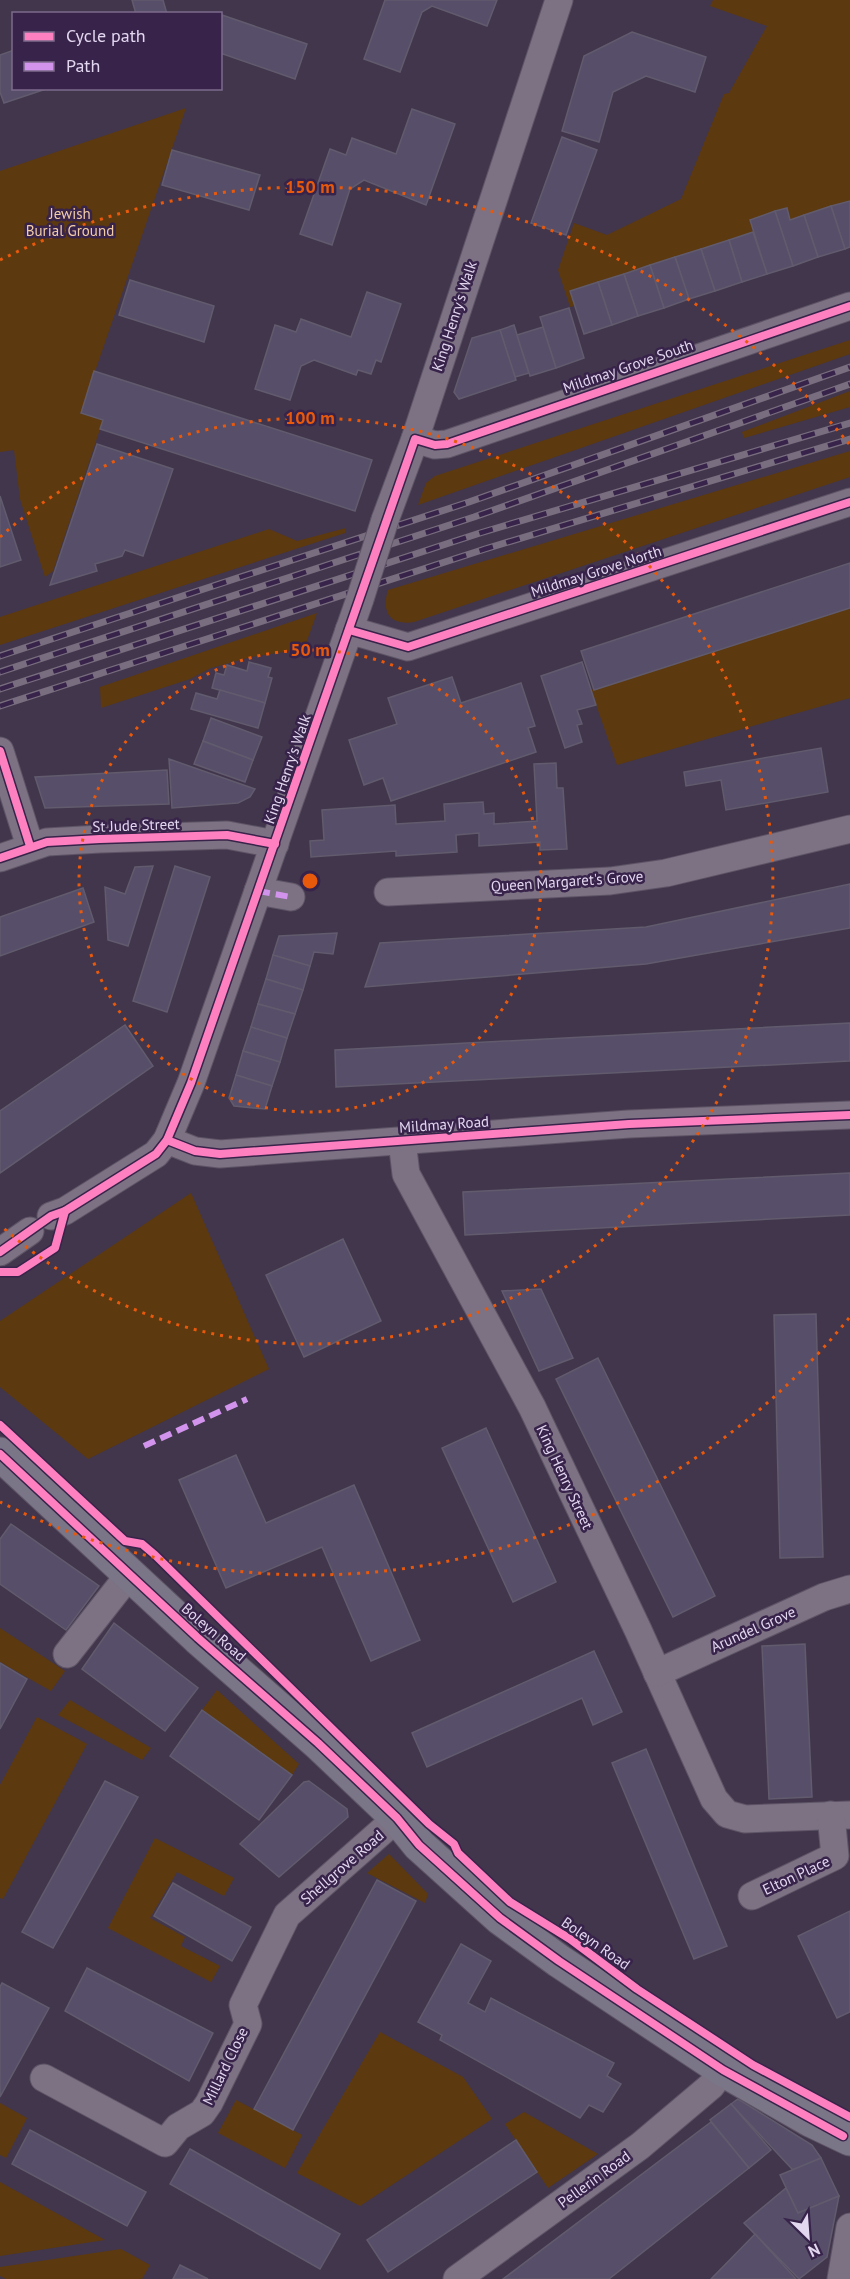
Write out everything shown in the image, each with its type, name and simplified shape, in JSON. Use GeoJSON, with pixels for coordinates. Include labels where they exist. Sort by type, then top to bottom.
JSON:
{"type":"FeatureCollection","features":[{"type":"Feature","properties":{"kind":"street","name":"King Henry's Walk"},"geometry":{"type":"LineString","coordinates":[[167,1140],[191,1083],[350,630],[559,0]]}},
{"type":"Feature","properties":{"kind":"street","name":"Mildmay Grove South"},"geometry":{"type":"LineString","coordinates":[[415,439],[435,445],[447,444],[850,306]]}},
{"type":"Feature","properties":{"kind":"street","name":"Mildmay Grove North"},"geometry":{"type":"LineString","coordinates":[[350,630],[408,646],[850,502]]}},
{"type":"Feature","properties":{"kind":"street"},"geometry":{"type":"LineString","coordinates":[[0,751],[30,846]]}},
{"type":"Feature","properties":{"kind":"street","name":"Queen Margaret's Grove"},"geometry":{"type":"LineString","coordinates":[[387,892],[621,880],[666,873],[850,830]]}},
{"type":"Feature","properties":{"kind":"street","name":"St Jude Street"},"geometry":{"type":"LineString","coordinates":[[0,858],[30,846],[100,839],[227,835],[275,844]]}},
{"type":"Feature","properties":{"kind":"street"},"geometry":{"type":"LineString","coordinates":[[258,891],[291,897]]}},
{"type":"Feature","properties":{"kind":"street","name":"Mildmay Road"},"geometry":{"type":"LineString","coordinates":[[167,1140],[195,1151],[220,1154],[629,1124],[850,1115]]}},
{"type":"Feature","properties":{"kind":"street"},"geometry":{"type":"LineString","coordinates":[[0,1252],[40,1224],[145,1162],[167,1140]]}},
{"type":"Feature","properties":{"kind":"street","name":"King Henry Street"},"geometry":{"type":"LineString","coordinates":[[402,1141],[406,1174],[527,1397],[714,1799],[727,1814]]}},
{"type":"Feature","properties":{"kind":"street","name":"Boleyn Road"},"geometry":{"type":"LineString","coordinates":[[0,1454],[129,1575],[318,1743],[397,1818],[419,1845],[500,1918],[559,1961],[723,2070],[810,2120],[850,2139]]}},
{"type":"Feature","properties":{"kind":"street"},"geometry":{"type":"LineString","coordinates":[[67,1654],[129,1575]]}},
{"type":"Feature","properties":{"kind":"street","name":"Arundel Grove"},"geometry":{"type":"LineString","coordinates":[[657,1673],[824,1597],[850,1589]]}},
{"type":"Feature","properties":{"kind":"street","name":"Elton Place"},"geometry":{"type":"LineString","coordinates":[[727,1814],[745,1818],[841,1815],[836,1857],[752,1896]]}},
{"type":"Feature","properties":{"kind":"street","name":"Shellgrove Road"},"geometry":{"type":"LineString","coordinates":[[286,1915],[397,1818]]}},
{"type":"Feature","properties":{"kind":"street","name":"Millard Close"},"geometry":{"type":"LineString","coordinates":[[44,2078],[165,2144],[178,2127],[202,2113],[209,2103],[248,2024],[243,2004],[286,1915]]}},
{"type":"Feature","properties":{"kind":"street","name":"Pellerin Road"},"geometry":{"type":"LineString","coordinates":[[457,2279],[640,2146],[686,2104],[711,2086],[723,2070]]}},
{"type":"Feature","properties":{"kind":"street"},"geometry":{"type":"LineString","coordinates":[[841,2279],[850,2228]]}},
{"type":"Feature","properties":{"kind":"green space"},"geometry":{"type":"Polygon","coordinates":[[[713,0],[850,0],[850,201],[790,220],[786,208],[750,220],[753,232],[570,291],[574,306],[570,307],[558,270],[574,223],[607,235],[681,199],[724,94],[729,93],[767,26],[710,6],[713,0]]]}},
{"type":"Feature","properties":{"kind":"green space","name":"Jewish Burial Ground"},"geometry":{"type":"Polygon","coordinates":[[[186,108],[81,412],[103,420],[53,571],[45,577],[20,499],[14,450],[0,452],[0,171],[186,108]]]}},
{"type":"Feature","properties":{"kind":"green space"},"geometry":{"type":"Polygon","coordinates":[[[850,340],[850,354],[418,505],[426,483],[435,476],[850,340]]]}},
{"type":"Feature","properties":{"kind":"green space"},"geometry":{"type":"Polygon","coordinates":[[[850,391],[850,407],[744,438],[742,432],[850,391]]]}},
{"type":"Feature","properties":{"kind":"green space"},"geometry":{"type":"Polygon","coordinates":[[[850,451],[850,477],[414,622],[399,622],[389,616],[387,611],[388,590],[850,451]]]}},
{"type":"Feature","properties":{"kind":"green space"},"geometry":{"type":"Polygon","coordinates":[[[346,528],[345,533],[0,645],[0,617],[269,529],[297,541],[346,528]]]}},
{"type":"Feature","properties":{"kind":"green space"},"geometry":{"type":"Polygon","coordinates":[[[850,608],[850,698],[617,765],[591,690],[850,608]]]}},
{"type":"Feature","properties":{"kind":"green space"},"geometry":{"type":"Polygon","coordinates":[[[317,613],[304,649],[251,657],[211,668],[190,679],[101,708],[100,687],[317,613]]]}},
{"type":"Feature","properties":{"kind":"green space"},"geometry":{"type":"Polygon","coordinates":[[[191,1193],[269,1369],[88,1459],[0,1387],[0,1321],[191,1193]]]}},
{"type":"Feature","properties":{"kind":"green space"},"geometry":{"type":"Polygon","coordinates":[[[0,1628],[65,1671],[51,1691],[0,1662],[0,1628]]]}},
{"type":"Feature","properties":{"kind":"green space"},"geometry":{"type":"Polygon","coordinates":[[[217,1690],[299,1764],[292,1775],[202,1710],[217,1690]]]}},
{"type":"Feature","properties":{"kind":"green space"},"geometry":{"type":"Polygon","coordinates":[[[70,1700],[151,1748],[142,1760],[58,1715],[70,1700]]]}},
{"type":"Feature","properties":{"kind":"green space"},"geometry":{"type":"Polygon","coordinates":[[[37,1717],[87,1744],[3,1899],[0,1898],[0,1785],[37,1717]]]}},
{"type":"Feature","properties":{"kind":"green space"},"geometry":{"type":"Polygon","coordinates":[[[155,1838],[234,1878],[224,1896],[177,1872],[150,1918],[185,1937],[181,1946],[220,1966],[211,1982],[108,1928],[155,1838]]]}},
{"type":"Feature","properties":{"kind":"green space"},"geometry":{"type":"Polygon","coordinates":[[[389,1854],[428,1894],[425,1903],[367,1873],[389,1854]]]}},
{"type":"Feature","properties":{"kind":"green space"},"geometry":{"type":"Polygon","coordinates":[[[380,2032],[463,2077],[492,2119],[360,2206],[297,2173],[380,2032]]]}},
{"type":"Feature","properties":{"kind":"green space"},"geometry":{"type":"Polygon","coordinates":[[[236,2100],[302,2135],[285,2168],[218,2133],[236,2100]]]}},
{"type":"Feature","properties":{"kind":"green space"},"geometry":{"type":"Polygon","coordinates":[[[0,2103],[27,2118],[6,2158],[0,2155],[0,2103]]]}},
{"type":"Feature","properties":{"kind":"green space"},"geometry":{"type":"Polygon","coordinates":[[[524,2112],[598,2154],[548,2188],[505,2124],[524,2112]]]}},
{"type":"Feature","properties":{"kind":"green space"},"geometry":{"type":"Polygon","coordinates":[[[0,2182],[105,2240],[0,2256],[0,2182]]]}},
{"type":"Feature","properties":{"kind":"green space"},"geometry":{"type":"Polygon","coordinates":[[[121,2249],[150,2265],[142,2279],[6,2279],[0,2276],[0,2267],[121,2249]]]}},
{"type":"Feature","properties":{"kind":"building"},"geometry":{"type":"Polygon","coordinates":[[[132,0],[163,0],[166,12],[135,12],[132,0]]]}},
{"type":"Feature","properties":{"kind":"building"},"geometry":{"type":"Polygon","coordinates":[[[385,0],[497,0],[487,26],[432,6],[422,12],[400,72],[364,59],[385,0]]]}},
{"type":"Feature","properties":{"kind":"building"},"geometry":{"type":"Polygon","coordinates":[[[222,15],[307,44],[295,79],[222,54],[222,15]]]}},
{"type":"Feature","properties":{"kind":"building"},"geometry":{"type":"Polygon","coordinates":[[[632,32],[706,57],[695,92],[646,76],[613,92],[599,142],[562,131],[584,56],[632,32]]]}},
{"type":"Feature","properties":{"kind":"building"},"geometry":{"type":"Polygon","coordinates":[[[12,51],[12,90],[43,90],[4,103],[0,92],[0,55],[12,51]]]}},
{"type":"Feature","properties":{"kind":"building"},"geometry":{"type":"Polygon","coordinates":[[[412,109],[455,124],[426,205],[364,180],[350,189],[332,245],[300,234],[330,149],[346,155],[352,138],[396,154],[412,109]]]}},
{"type":"Feature","properties":{"kind":"building"},"geometry":{"type":"Polygon","coordinates":[[[562,137],[597,150],[566,235],[531,223],[562,137]]]}},
{"type":"Feature","properties":{"kind":"building"},"geometry":{"type":"Polygon","coordinates":[[[172,150],[260,175],[249,210],[162,185],[172,150]]]}},
{"type":"Feature","properties":{"kind":"building"},"geometry":{"type":"Polygon","coordinates":[[[850,201],[850,247],[845,249],[831,206],[850,201]]]}},
{"type":"Feature","properties":{"kind":"building"},"geometry":{"type":"Polygon","coordinates":[[[831,206],[845,249],[818,257],[804,215],[831,206]]]}},
{"type":"Feature","properties":{"kind":"building"},"geometry":{"type":"Polygon","coordinates":[[[787,208],[790,220],[804,215],[818,257],[793,266],[775,211],[787,208]]]}},
{"type":"Feature","properties":{"kind":"building"},"geometry":{"type":"Polygon","coordinates":[[[775,211],[793,266],[767,274],[750,220],[775,211]]]}},
{"type":"Feature","properties":{"kind":"building"},"geometry":{"type":"Polygon","coordinates":[[[753,232],[767,274],[742,282],[729,240],[753,232]]]}},
{"type":"Feature","properties":{"kind":"building"},"geometry":{"type":"Polygon","coordinates":[[[729,240],[742,282],[715,291],[701,249],[729,240]]]}},
{"type":"Feature","properties":{"kind":"building"},"geometry":{"type":"Polygon","coordinates":[[[701,249],[715,291],[689,299],[675,257],[701,249]]]}},
{"type":"Feature","properties":{"kind":"building"},"geometry":{"type":"Polygon","coordinates":[[[675,257],[689,299],[664,308],[650,265],[675,257]]]}},
{"type":"Feature","properties":{"kind":"building"},"geometry":{"type":"Polygon","coordinates":[[[650,265],[664,308],[638,316],[624,274],[650,265]]]}},
{"type":"Feature","properties":{"kind":"building"},"geometry":{"type":"Polygon","coordinates":[[[624,274],[638,316],[612,325],[598,282],[624,274]]]}},
{"type":"Feature","properties":{"kind":"building"},"geometry":{"type":"Polygon","coordinates":[[[130,280],[214,306],[204,342],[119,315],[130,280]]]}},
{"type":"Feature","properties":{"kind":"building"},"geometry":{"type":"Polygon","coordinates":[[[598,282],[612,325],[584,334],[570,291],[598,282]]]}},
{"type":"Feature","properties":{"kind":"building"},"geometry":{"type":"Polygon","coordinates":[[[367,292],[401,304],[381,362],[376,360],[371,374],[358,370],[356,375],[314,360],[301,366],[290,400],[255,389],[275,325],[296,332],[301,319],[351,337],[367,292]]]}},
{"type":"Feature","properties":{"kind":"building"},"geometry":{"type":"Polygon","coordinates":[[[569,308],[584,358],[556,368],[540,317],[569,308]]]}},
{"type":"Feature","properties":{"kind":"building"},"geometry":{"type":"Polygon","coordinates":[[[514,325],[529,373],[515,377],[500,330],[514,325]]]}},
{"type":"Feature","properties":{"kind":"building"},"geometry":{"type":"Polygon","coordinates":[[[543,327],[556,368],[530,376],[517,335],[543,327]]]}},
{"type":"Feature","properties":{"kind":"building"},"geometry":{"type":"Polygon","coordinates":[[[500,330],[516,380],[459,399],[454,392],[472,338],[500,330]]]}},
{"type":"Feature","properties":{"kind":"building"},"geometry":{"type":"Polygon","coordinates":[[[94,371],[372,460],[355,511],[100,429],[103,420],[81,413],[94,371]]]}},
{"type":"Feature","properties":{"kind":"building"},"geometry":{"type":"Polygon","coordinates":[[[97,444],[173,469],[143,556],[125,550],[122,556],[95,564],[97,571],[50,585],[97,444]]]}},
{"type":"Feature","properties":{"kind":"building"},"geometry":{"type":"Polygon","coordinates":[[[0,496],[21,560],[0,567],[0,496]]]}},
{"type":"Feature","properties":{"kind":"building"},"geometry":{"type":"Polygon","coordinates":[[[850,563],[850,608],[594,690],[581,651],[850,563]]]}},
{"type":"Feature","properties":{"kind":"building"},"geometry":{"type":"Polygon","coordinates":[[[249,662],[271,668],[268,677],[272,678],[265,703],[212,688],[216,673],[224,675],[227,665],[247,671],[249,662]]]}},
{"type":"Feature","properties":{"kind":"building"},"geometry":{"type":"Polygon","coordinates":[[[582,662],[596,705],[577,710],[582,724],[577,725],[582,742],[565,748],[541,676],[582,662]]]}},
{"type":"Feature","properties":{"kind":"building"},"geometry":{"type":"Polygon","coordinates":[[[452,677],[461,703],[521,683],[535,726],[528,728],[536,752],[391,801],[383,778],[364,785],[349,740],[397,724],[388,698],[452,677]]]}},
{"type":"Feature","properties":{"kind":"building"},"geometry":{"type":"Polygon","coordinates":[[[220,690],[265,703],[258,728],[191,709],[196,693],[217,699],[220,690]]]}},
{"type":"Feature","properties":{"kind":"building"},"geometry":{"type":"Polygon","coordinates":[[[211,718],[262,737],[253,760],[203,741],[211,718]]]}},
{"type":"Feature","properties":{"kind":"building"},"geometry":{"type":"Polygon","coordinates":[[[203,741],[253,760],[245,782],[194,764],[203,741]]]}},
{"type":"Feature","properties":{"kind":"building"},"geometry":{"type":"Polygon","coordinates":[[[821,748],[828,792],[726,810],[721,780],[686,786],[684,772],[821,748]]]}},
{"type":"Feature","properties":{"kind":"building"},"geometry":{"type":"Polygon","coordinates":[[[169,759],[255,789],[250,797],[238,803],[172,808],[169,759]]]}},
{"type":"Feature","properties":{"kind":"building"},"geometry":{"type":"Polygon","coordinates":[[[556,763],[557,788],[563,788],[567,849],[540,850],[540,842],[479,846],[479,833],[456,835],[457,852],[396,856],[396,851],[311,857],[310,841],[324,840],[322,810],[395,805],[396,824],[445,821],[444,804],[483,802],[484,814],[494,813],[494,824],[537,821],[534,764],[556,763]]]}},
{"type":"Feature","properties":{"kind":"building"},"geometry":{"type":"Polygon","coordinates":[[[167,770],[169,804],[45,808],[35,777],[167,770]]]}},
{"type":"Feature","properties":{"kind":"building"},"geometry":{"type":"Polygon","coordinates":[[[153,866],[128,946],[108,940],[105,887],[125,894],[135,867],[153,866]]]}},
{"type":"Feature","properties":{"kind":"building"},"geometry":{"type":"Polygon","coordinates":[[[175,866],[210,877],[167,1012],[133,1001],[175,866]]]}},
{"type":"Feature","properties":{"kind":"building"},"geometry":{"type":"Polygon","coordinates":[[[850,884],[850,928],[646,964],[365,987],[380,943],[646,927],[850,884]]]}},
{"type":"Feature","properties":{"kind":"building"},"geometry":{"type":"Polygon","coordinates":[[[83,888],[94,922],[0,956],[0,917],[83,888]]]}},
{"type":"Feature","properties":{"kind":"building"},"geometry":{"type":"Polygon","coordinates":[[[337,933],[333,954],[314,952],[310,966],[273,955],[279,936],[337,933]]]}},
{"type":"Feature","properties":{"kind":"building"},"geometry":{"type":"Polygon","coordinates":[[[273,955],[310,966],[303,990],[266,979],[273,955]]]}},
{"type":"Feature","properties":{"kind":"building"},"geometry":{"type":"Polygon","coordinates":[[[266,979],[303,990],[295,1014],[258,1004],[266,979]]]}},
{"type":"Feature","properties":{"kind":"building"},"geometry":{"type":"Polygon","coordinates":[[[258,1004],[295,1014],[287,1038],[251,1027],[258,1004]]]}},
{"type":"Feature","properties":{"kind":"building"},"geometry":{"type":"Polygon","coordinates":[[[850,1023],[850,1061],[336,1087],[335,1050],[850,1023]]]}},
{"type":"Feature","properties":{"kind":"building"},"geometry":{"type":"Polygon","coordinates":[[[125,1025],[153,1066],[0,1173],[0,1111],[125,1025]]]}},
{"type":"Feature","properties":{"kind":"building"},"geometry":{"type":"Polygon","coordinates":[[[251,1027],[287,1038],[280,1062],[243,1051],[251,1027]]]}},
{"type":"Feature","properties":{"kind":"building"},"geometry":{"type":"Polygon","coordinates":[[[243,1051],[280,1062],[272,1086],[236,1075],[243,1051]]]}},
{"type":"Feature","properties":{"kind":"building"},"geometry":{"type":"Polygon","coordinates":[[[236,1075],[272,1086],[265,1109],[234,1106],[229,1098],[236,1075]]]}},
{"type":"Feature","properties":{"kind":"building"},"geometry":{"type":"Polygon","coordinates":[[[850,1173],[850,1215],[465,1235],[463,1192],[850,1173]]]}},
{"type":"Feature","properties":{"kind":"building"},"geometry":{"type":"Polygon","coordinates":[[[343,1239],[381,1321],[304,1357],[266,1275],[343,1239]]]}},
{"type":"Feature","properties":{"kind":"building"},"geometry":{"type":"Polygon","coordinates":[[[541,1289],[573,1358],[539,1371],[502,1291],[541,1289]]]}},
{"type":"Feature","properties":{"kind":"building"},"geometry":{"type":"Polygon","coordinates":[[[816,1314],[823,1557],[780,1558],[774,1315],[816,1314]]]}},
{"type":"Feature","properties":{"kind":"building"},"geometry":{"type":"Polygon","coordinates":[[[598,1358],[715,1596],[673,1617],[556,1379],[598,1358]]]}},
{"type":"Feature","properties":{"kind":"building"},"geometry":{"type":"Polygon","coordinates":[[[486,1428],[556,1582],[513,1602],[442,1448],[486,1428]]]}},
{"type":"Feature","properties":{"kind":"building"},"geometry":{"type":"Polygon","coordinates":[[[236,1455],[266,1523],[354,1485],[420,1640],[371,1661],[322,1547],[226,1588],[179,1480],[236,1455]]]}},
{"type":"Feature","properties":{"kind":"building"},"geometry":{"type":"Polygon","coordinates":[[[11,1524],[99,1586],[66,1630],[0,1584],[0,1539],[11,1524]]]}},
{"type":"Feature","properties":{"kind":"building"},"geometry":{"type":"Polygon","coordinates":[[[114,1623],[198,1688],[165,1731],[82,1669],[114,1623]]]}},
{"type":"Feature","properties":{"kind":"building"},"geometry":{"type":"Polygon","coordinates":[[[805,1644],[812,1797],[769,1799],[762,1646],[805,1644]]]}},
{"type":"Feature","properties":{"kind":"building"},"geometry":{"type":"Polygon","coordinates":[[[594,1651],[622,1712],[593,1725],[582,1698],[427,1767],[412,1733],[594,1651]]]}},
{"type":"Feature","properties":{"kind":"building"},"geometry":{"type":"Polygon","coordinates":[[[0,1663],[27,1679],[0,1729],[0,1663]]]}},
{"type":"Feature","properties":{"kind":"building"},"geometry":{"type":"Polygon","coordinates":[[[202,1710],[292,1775],[259,1820],[170,1756],[202,1710]]]}},
{"type":"Feature","properties":{"kind":"building"},"geometry":{"type":"Polygon","coordinates":[[[646,1749],[727,1946],[694,1959],[612,1763],[646,1749]]]}},
{"type":"Feature","properties":{"kind":"building"},"geometry":{"type":"Polygon","coordinates":[[[105,1781],[138,1797],[53,1948],[22,1932],[105,1781]]]}},
{"type":"Feature","properties":{"kind":"building"},"geometry":{"type":"Polygon","coordinates":[[[309,1781],[347,1809],[348,1817],[279,1877],[240,1844],[304,1782],[309,1781]]]}},
{"type":"Feature","properties":{"kind":"building"},"geometry":{"type":"Polygon","coordinates":[[[377,1880],[416,1901],[293,2130],[254,2109],[377,1880]]]}},
{"type":"Feature","properties":{"kind":"building"},"geometry":{"type":"Polygon","coordinates":[[[173,1883],[251,1927],[232,1961],[154,1916],[173,1883]]]}},
{"type":"Feature","properties":{"kind":"building"},"geometry":{"type":"Polygon","coordinates":[[[850,1911],[850,2012],[837,2018],[798,1936],[850,1911]]]}},
{"type":"Feature","properties":{"kind":"building"},"geometry":{"type":"Polygon","coordinates":[[[461,1944],[491,1961],[468,2003],[485,2012],[491,1998],[614,2063],[607,2076],[621,2084],[603,2112],[589,2105],[580,2118],[440,2040],[442,2035],[418,2022],[461,1944]]]}},
{"type":"Feature","properties":{"kind":"building"},"geometry":{"type":"Polygon","coordinates":[[[87,1968],[213,2033],[189,2081],[65,2011],[87,1968]]]}},
{"type":"Feature","properties":{"kind":"building"},"geometry":{"type":"Polygon","coordinates":[[[2,1983],[49,2008],[0,2097],[0,1987],[2,1983]]]}},
{"type":"Feature","properties":{"kind":"building"},"geometry":{"type":"Polygon","coordinates":[[[738,2099],[812,2145],[821,2158],[793,2170],[731,2104],[738,2099]]]}},
{"type":"Feature","properties":{"kind":"building"},"geometry":{"type":"Polygon","coordinates":[[[731,2104],[771,2150],[749,2168],[710,2120],[731,2104]]]}},
{"type":"Feature","properties":{"kind":"building"},"geometry":{"type":"Polygon","coordinates":[[[711,2122],[749,2168],[609,2279],[503,2279],[711,2122]]]}},
{"type":"Feature","properties":{"kind":"building"},"geometry":{"type":"Polygon","coordinates":[[[30,2130],[146,2192],[127,2226],[12,2164],[30,2130]]]}},
{"type":"Feature","properties":{"kind":"building"},"geometry":{"type":"Polygon","coordinates":[[[516,2140],[537,2172],[388,2272],[367,2240],[516,2140]]]}},
{"type":"Feature","properties":{"kind":"building"},"geometry":{"type":"Polygon","coordinates":[[[190,2149],[340,2234],[320,2269],[170,2184],[190,2149]]]}},
{"type":"Feature","properties":{"kind":"building"},"geometry":{"type":"Polygon","coordinates":[[[821,2158],[839,2196],[798,2213],[780,2175],[821,2158]]]}},
{"type":"Feature","properties":{"kind":"building"},"geometry":{"type":"Polygon","coordinates":[[[786,2188],[798,2213],[839,2196],[827,2257],[799,2279],[744,2223],[786,2188]]]}},
{"type":"Feature","properties":{"kind":"building"},"geometry":{"type":"Polygon","coordinates":[[[755,2234],[796,2279],[711,2279],[755,2234]]]}},
{"type":"Feature","properties":{"kind":"building"},"geometry":{"type":"Polygon","coordinates":[[[180,2265],[208,2279],[173,2279],[180,2265]]]}},
{"type":"Feature","properties":{"kind":"railway"},"geometry":{"type":"LineString","coordinates":[[0,656],[469,502],[850,367]]}},
{"type":"Feature","properties":{"kind":"railway"},"geometry":{"type":"LineString","coordinates":[[0,672],[474,517],[850,384]]}},
{"type":"Feature","properties":{"kind":"railway"},"geometry":{"type":"LineString","coordinates":[[0,689],[480,533],[850,423]]}},
{"type":"Feature","properties":{"kind":"railway"},"geometry":{"type":"LineString","coordinates":[[0,706],[485,549],[850,439]]}},
{"type":"Feature","properties":{"kind":"marked path"},"geometry":{"type":"LineString","coordinates":[[258,891],[291,897]]}},
{"type":"Feature","properties":{"kind":"marked path"},"geometry":{"type":"LineString","coordinates":[[144,1446],[247,1399]]}},
{"type":"Feature","properties":{"kind":"cycle path"},"geometry":{"type":"LineString","coordinates":[[0,1252],[51,1216],[65,1211],[156,1154],[167,1140],[191,1083],[415,439],[435,445],[447,444],[850,306]]}},
{"type":"Feature","properties":{"kind":"cycle path"},"geometry":{"type":"LineString","coordinates":[[349,630],[408,647],[850,502]]}},
{"type":"Feature","properties":{"kind":"cycle path"},"geometry":{"type":"LineString","coordinates":[[0,751],[30,846]]}},
{"type":"Feature","properties":{"kind":"cycle path"},"geometry":{"type":"LineString","coordinates":[[0,858],[47,842],[100,839],[227,835],[275,844]]}},
{"type":"Feature","properties":{"kind":"cycle path"},"geometry":{"type":"LineString","coordinates":[[167,1140],[195,1151],[220,1154],[629,1124],[850,1115]]}},
{"type":"Feature","properties":{"kind":"cycle path"},"geometry":{"type":"LineString","coordinates":[[0,1272],[18,1272],[55,1248],[65,1211]]}},
{"type":"Feature","properties":{"kind":"cycle path"},"geometry":{"type":"LineString","coordinates":[[0,1425],[125,1541],[142,1544],[155,1555],[429,1824],[454,1844],[458,1853],[510,1902],[570,1939],[637,1989],[753,2065],[850,2117]]}},
{"type":"Feature","properties":{"kind":"cycle path"},"geometry":{"type":"LineString","coordinates":[[0,1454],[198,1638],[318,1743],[397,1818],[419,1845],[500,1918],[559,1961],[723,2070],[843,2136]]}}]}
